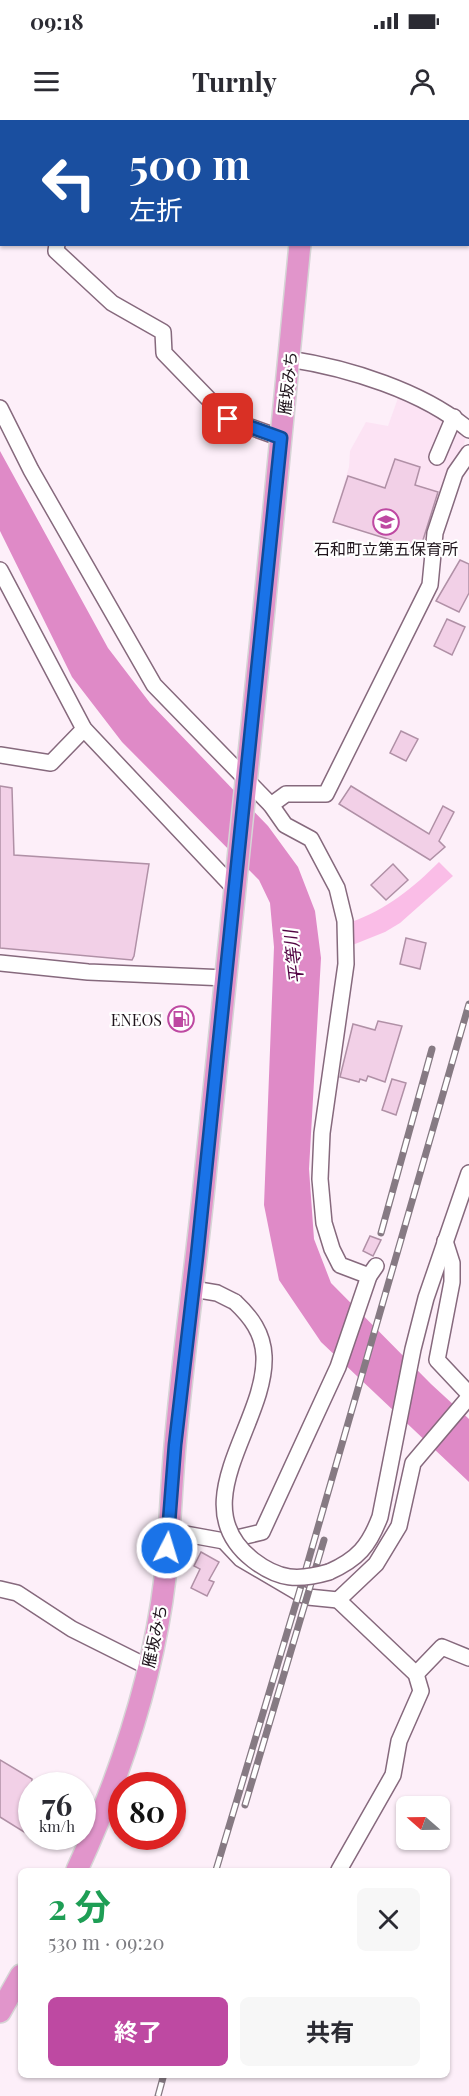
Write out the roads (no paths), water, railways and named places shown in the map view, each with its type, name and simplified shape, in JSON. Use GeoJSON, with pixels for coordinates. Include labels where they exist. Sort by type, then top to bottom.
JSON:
{"type":"FeatureCollection","features":[{"type":"Feature","properties":{"kind":"highway","name":"雁坂みち"},"geometry":{"type":"LineString","coordinates":[[78,1868],[117,1774],[148,1667],[164,1581],[175,1445],[236,885],[300,246]]}},
{"type":"Feature","properties":{"kind":"highway"},"geometry":{"type":"LineString","coordinates":[[0,2012],[18,1980]]}},
{"type":"Feature","properties":{"kind":"street"},"geometry":{"type":"LineString","coordinates":[[57,246],[56,251],[112,303],[163,332],[164,353],[228,419],[281,438]]}},
{"type":"Feature","properties":{"kind":"street"},"geometry":{"type":"LineString","coordinates":[[289,359],[324,364],[400,390],[454,417],[469,430]]}},
{"type":"Feature","properties":{"kind":"street"},"geometry":{"type":"LineString","coordinates":[[0,408],[31,470],[154,685],[246,788],[270,804],[285,825],[311,839],[337,888],[345,921],[346,964],[322,1133],[322,1206],[327,1236],[340,1264],[370,1278],[338,1366],[262,1532],[224,1541],[169,1531]]}},
{"type":"Feature","properties":{"kind":"street"},"geometry":{"type":"LineString","coordinates":[[437,457],[454,417]]}},
{"type":"Feature","properties":{"kind":"street"},"geometry":{"type":"LineString","coordinates":[[270,804],[286,794],[326,794],[430,585],[435,533],[455,473],[469,453]]}},
{"type":"Feature","properties":{"kind":"street"},"geometry":{"type":"LineString","coordinates":[[0,570],[84,729],[236,885]]}},
{"type":"Feature","properties":{"kind":"street"},"geometry":{"type":"LineString","coordinates":[[0,755],[51,763],[84,729]]}},
{"type":"Feature","properties":{"kind":"street"},"geometry":{"type":"LineString","coordinates":[[0,963],[88,972],[226,978]]}},
{"type":"Feature","properties":{"kind":"street"},"geometry":{"type":"LineString","coordinates":[[193,1289],[217,1293],[235,1302],[249,1316],[263,1341],[264,1358],[260,1389],[225,1485],[223,1503],[230,1533],[243,1552],[264,1569],[283,1577],[295,1579],[329,1572],[353,1559],[364,1550],[373,1536],[385,1498],[395,1436],[426,1298],[469,1173]]}},
{"type":"Feature","properties":{"kind":"street"},"geometry":{"type":"LineString","coordinates":[[338,1600],[376,1564],[399,1526],[413,1463],[467,1399],[437,1360],[452,1282],[452,1263],[445,1241]]}},
{"type":"Feature","properties":{"kind":"street"},"geometry":{"type":"LineString","coordinates":[[224,1541],[241,1559],[299,1593],[308,1597],[338,1600],[416,1674],[421,1691],[399,1741],[393,1775],[340,1868]]}},
{"type":"Feature","properties":{"kind":"street"},"geometry":{"type":"LineString","coordinates":[[0,1589],[17,1593],[72,1629],[148,1667]]}},
{"type":"Feature","properties":{"kind":"street"},"geometry":{"type":"LineString","coordinates":[[416,1674],[442,1647],[469,1658]]}},
{"type":"Feature","properties":{"kind":"water","name":"平等川"},"geometry":{"type":"Polygon","coordinates":[[[0,451],[108,648],[150,703],[268,826],[298,867],[315,911],[321,958],[309,1169],[314,1239],[331,1283],[469,1419],[469,1482],[321,1342],[279,1280],[264,1205],[274,947],[270,903],[259,880],[122,742],[72,677],[0,531],[0,451]]]}},
{"type":"Feature","properties":{"kind":"railway"},"geometry":{"type":"LineString","coordinates":[[217,1868],[299,1593],[469,1004]]}},
{"type":"Feature","properties":{"kind":"railway"},"geometry":{"type":"LineString","coordinates":[[381,1233],[432,1049]]}},
{"type":"Feature","properties":{"kind":"railway"},"geometry":{"type":"LineString","coordinates":[[245,1805],[324,1540]]}},
{"type":"Feature","properties":{"kind":"railway"},"geometry":{"type":"LineString","coordinates":[[158,2096],[163,2078]]}},
{"type":"Feature","properties":{"kind":"place","name":"石和町立第五保育所"},"geometry":{"type":"Point","coordinates":[386,522]}},
{"type":"Feature","properties":{"kind":"place","name":"ENEOS"},"geometry":{"type":"Point","coordinates":[181,1019]}}]}
